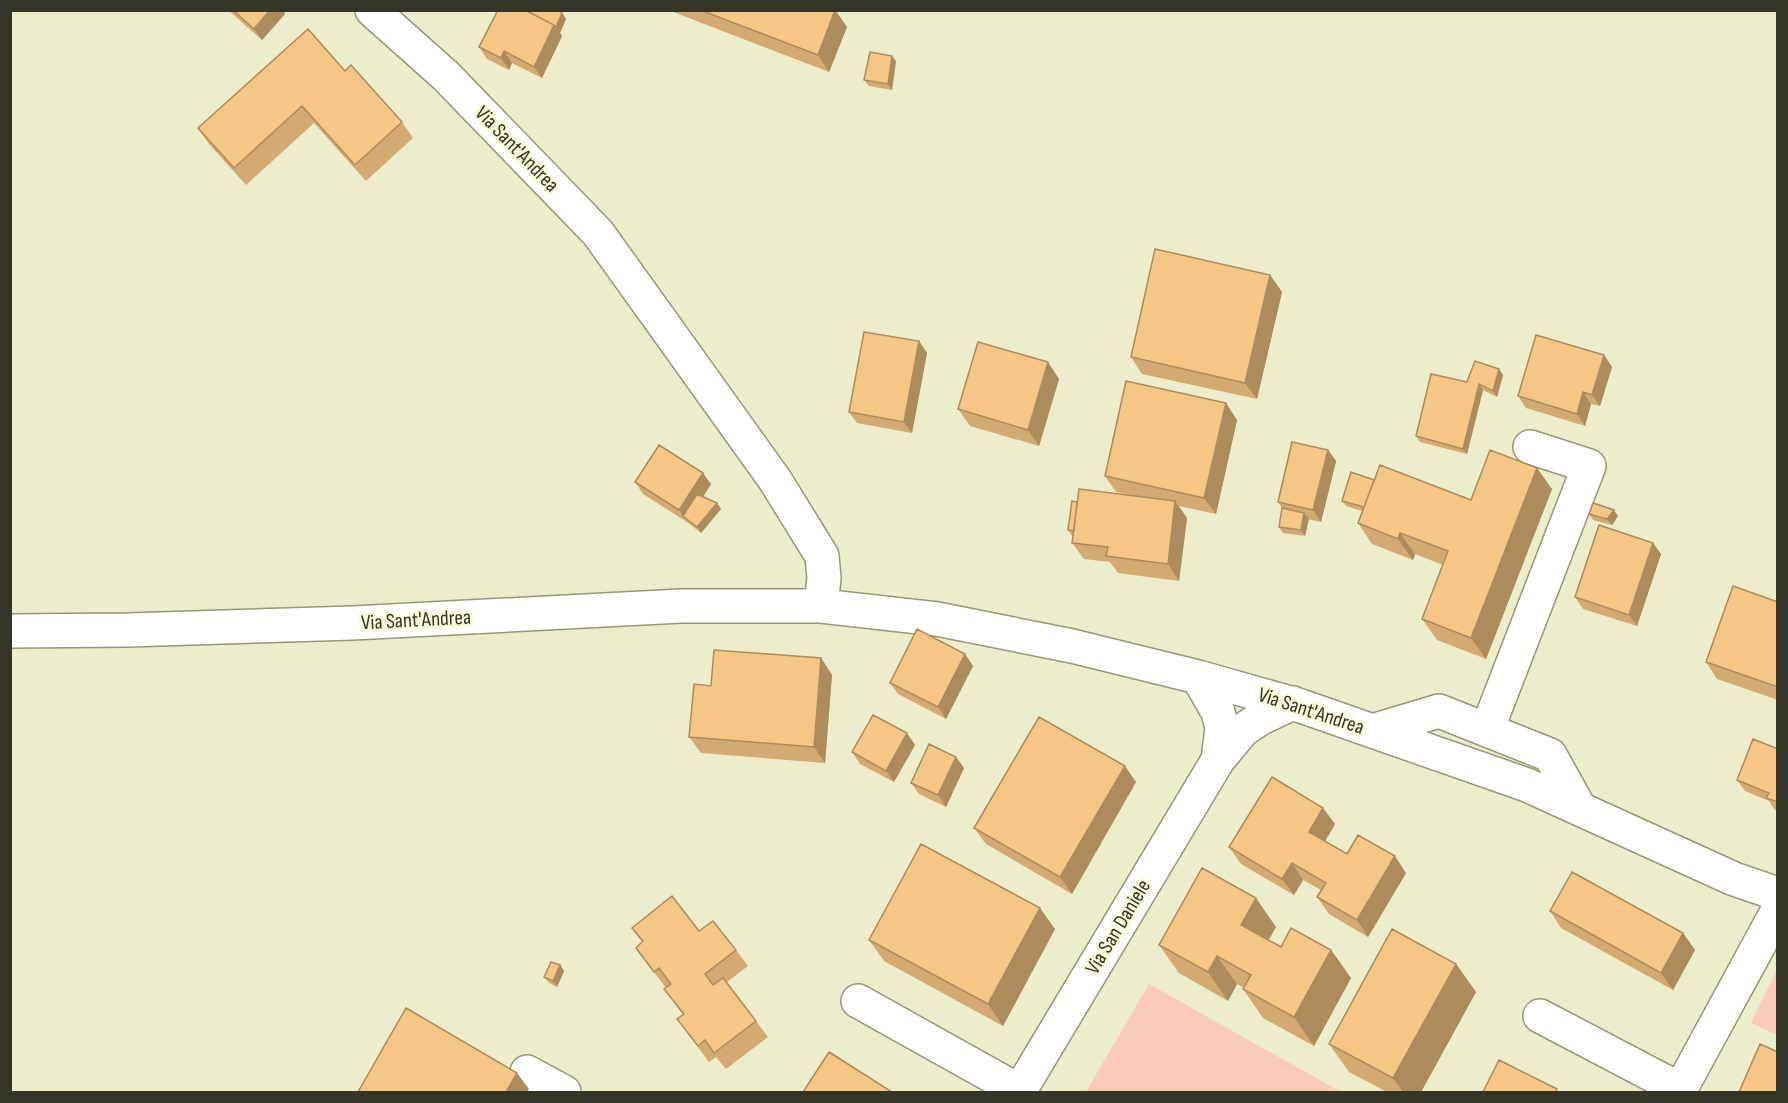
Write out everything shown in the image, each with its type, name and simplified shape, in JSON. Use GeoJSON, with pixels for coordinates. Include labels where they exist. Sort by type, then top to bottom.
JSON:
{"type":"FeatureCollection","features":[{"type":"Feature","properties":{"kind":"street","name":"Via Sant'Andrea"},"geometry":{"type":"LineString","coordinates":[[372,10],[446,76],[598,233],[775,480],[822,556],[824,578],[821,606]]}},
{"type":"Feature","properties":{"kind":"street"},"geometry":{"type":"LineString","coordinates":[[1486,730],[1589,466],[1530,447]]}},
{"type":"Feature","properties":{"kind":"street","name":"Via Sant'Andrea"},"geometry":{"type":"LineString","coordinates":[[10,631],[341,624],[681,606],[821,606],[938,619],[1072,646],[1198,677],[1293,704],[1527,785],[1734,879],[1778,894]]}},
{"type":"Feature","properties":{"kind":"street","name":"Via San Daniele"},"geometry":{"type":"LineString","coordinates":[[1198,677],[1218,712],[1222,728],[1218,760]]}},
{"type":"Feature","properties":{"kind":"street"},"geometry":{"type":"LineString","coordinates":[[1222,728],[1237,709],[1260,694]]}},
{"type":"Feature","properties":{"kind":"street","name":"Via San Daniele"},"geometry":{"type":"LineString","coordinates":[[1019,1092],[1218,760],[1243,730],[1261,718],[1293,704]]}},
{"type":"Feature","properties":{"kind":"street"},"geometry":{"type":"LineString","coordinates":[[1372,731],[1439,711],[1550,755],[1580,809]]}},
{"type":"Feature","properties":{"kind":"street"},"geometry":{"type":"LineString","coordinates":[[1540,1016],[1680,1091],[1778,910]]}},
{"type":"Feature","properties":{"kind":"street"},"geometry":{"type":"LineString","coordinates":[[858,1001],[1019,1092]]}},
{"type":"Feature","properties":{"kind":"street"},"geometry":{"type":"LineString","coordinates":[[527,1072],[564,1092]]}},
{"type":"Feature","properties":{"kind":"shaded area"},"geometry":{"type":"Polygon","coordinates":[[[1777,970],[1777,1035],[1751,1023],[1777,970]]]}},
{"type":"Feature","properties":{"kind":"shaded area"},"geometry":{"type":"Polygon","coordinates":[[[1149,984],[1341,1092],[1086,1092],[1149,984]]]}},
{"type":"Feature","properties":{"kind":"building"},"geometry":{"type":"Polygon","coordinates":[[[233,10],[270,10],[254,29],[233,10]]]}},
{"type":"Feature","properties":{"kind":"building"},"geometry":{"type":"Polygon","coordinates":[[[498,10],[525,10],[554,25],[534,67],[504,51],[501,58],[479,47],[498,10]]]}},
{"type":"Feature","properties":{"kind":"building"},"geometry":{"type":"Polygon","coordinates":[[[525,10],[558,10],[562,13],[556,27],[525,10]]]}},
{"type":"Feature","properties":{"kind":"building"},"geometry":{"type":"Polygon","coordinates":[[[700,10],[835,10],[818,55],[700,10]]]}},
{"type":"Feature","properties":{"kind":"building"},"geometry":{"type":"Polygon","coordinates":[[[308,29],[345,71],[351,65],[402,122],[355,165],[302,106],[234,168],[198,128],[308,29]]]}},
{"type":"Feature","properties":{"kind":"building"},"geometry":{"type":"Polygon","coordinates":[[[870,52],[892,56],[888,84],[864,80],[870,52]]]}},
{"type":"Feature","properties":{"kind":"building"},"geometry":{"type":"Polygon","coordinates":[[[1155,249],[1270,275],[1245,383],[1131,357],[1155,249]]]}},
{"type":"Feature","properties":{"kind":"building"},"geometry":{"type":"Polygon","coordinates":[[[864,332],[919,341],[904,422],[849,412],[864,332]]]}},
{"type":"Feature","properties":{"kind":"building"},"geometry":{"type":"Polygon","coordinates":[[[1536,335],[1604,355],[1592,395],[1583,392],[1577,414],[1518,396],[1536,335]]]}},
{"type":"Feature","properties":{"kind":"building"},"geometry":{"type":"Polygon","coordinates":[[[978,342],[1048,362],[1028,430],[958,409],[978,342]]]}},
{"type":"Feature","properties":{"kind":"building"},"geometry":{"type":"Polygon","coordinates":[[[1475,361],[1499,369],[1493,391],[1479,384],[1463,449],[1416,436],[1431,374],[1467,382],[1475,361]]]}},
{"type":"Feature","properties":{"kind":"building"},"geometry":{"type":"Polygon","coordinates":[[[1126,381],[1226,403],[1204,498],[1105,476],[1126,381]]]}},
{"type":"Feature","properties":{"kind":"building"},"geometry":{"type":"Polygon","coordinates":[[[1292,442],[1328,450],[1313,510],[1278,502],[1292,442]]]}},
{"type":"Feature","properties":{"kind":"building"},"geometry":{"type":"Polygon","coordinates":[[[659,445],[703,473],[679,510],[635,482],[659,445]]]}},
{"type":"Feature","properties":{"kind":"building"},"geometry":{"type":"Polygon","coordinates":[[[1490,450],[1537,468],[1471,638],[1422,619],[1448,551],[1400,533],[1398,539],[1358,523],[1380,465],[1471,500],[1490,450]]]}},
{"type":"Feature","properties":{"kind":"building"},"geometry":{"type":"Polygon","coordinates":[[[1351,472],[1374,480],[1364,507],[1342,501],[1351,472]]]}},
{"type":"Feature","properties":{"kind":"building"},"geometry":{"type":"Polygon","coordinates":[[[1079,489],[1175,501],[1168,564],[1106,556],[1108,547],[1072,543],[1079,489]]]}},
{"type":"Feature","properties":{"kind":"building"},"geometry":{"type":"Polygon","coordinates":[[[697,494],[717,503],[697,527],[683,516],[697,494]]]}},
{"type":"Feature","properties":{"kind":"building"},"geometry":{"type":"Polygon","coordinates":[[[1072,501],[1077,502],[1074,531],[1068,530],[1072,501]]]}},
{"type":"Feature","properties":{"kind":"building"},"geometry":{"type":"Polygon","coordinates":[[[1593,503],[1614,510],[1607,519],[1589,514],[1593,503]]]}},
{"type":"Feature","properties":{"kind":"building"},"geometry":{"type":"Polygon","coordinates":[[[1282,508],[1304,513],[1301,530],[1279,527],[1282,508]]]}},
{"type":"Feature","properties":{"kind":"building"},"geometry":{"type":"Polygon","coordinates":[[[1599,525],[1653,543],[1629,615],[1575,597],[1599,525]]]}},
{"type":"Feature","properties":{"kind":"building"},"geometry":{"type":"Polygon","coordinates":[[[1733,586],[1778,602],[1778,687],[1706,662],[1733,586]]]}},
{"type":"Feature","properties":{"kind":"building"},"geometry":{"type":"Polygon","coordinates":[[[917,629],[965,654],[938,707],[890,683],[917,629]]]}},
{"type":"Feature","properties":{"kind":"building"},"geometry":{"type":"Polygon","coordinates":[[[714,650],[821,658],[814,747],[689,737],[694,684],[711,686],[714,650]]]}},
{"type":"Feature","properties":{"kind":"building"},"geometry":{"type":"Polygon","coordinates":[[[873,715],[907,733],[886,771],[852,752],[873,715]]]}},
{"type":"Feature","properties":{"kind":"building"},"geometry":{"type":"Polygon","coordinates":[[[1039,717],[1125,766],[1060,877],[974,828],[1039,717]]]}},
{"type":"Feature","properties":{"kind":"building"},"geometry":{"type":"Polygon","coordinates":[[[1753,739],[1778,749],[1778,802],[1766,798],[1769,793],[1737,780],[1753,739]]]}},
{"type":"Feature","properties":{"kind":"building"},"geometry":{"type":"Polygon","coordinates":[[[929,744],[956,757],[938,795],[911,783],[929,744]]]}},
{"type":"Feature","properties":{"kind":"building"},"geometry":{"type":"Polygon","coordinates":[[[1272,777],[1323,808],[1309,832],[1347,854],[1358,835],[1395,856],[1357,920],[1317,897],[1326,883],[1292,863],[1282,879],[1229,847],[1272,777]]]}},
{"type":"Feature","properties":{"kind":"building"},"geometry":{"type":"Polygon","coordinates":[[[921,844],[1040,908],[988,1004],[869,940],[921,844]]]}},
{"type":"Feature","properties":{"kind":"building"},"geometry":{"type":"Polygon","coordinates":[[[1202,868],[1256,898],[1241,925],[1281,947],[1291,928],[1331,950],[1294,1017],[1243,989],[1251,975],[1217,956],[1208,972],[1159,945],[1202,868]]]}},
{"type":"Feature","properties":{"kind":"building"},"geometry":{"type":"Polygon","coordinates":[[[1572,872],[1683,933],[1661,973],[1550,911],[1572,872]]]}},
{"type":"Feature","properties":{"kind":"building"},"geometry":{"type":"Polygon","coordinates":[[[672,896],[699,931],[713,921],[736,950],[705,974],[713,985],[723,978],[756,1021],[714,1053],[705,1040],[698,1046],[677,1019],[684,1014],[664,989],[671,984],[659,968],[654,972],[636,948],[643,941],[632,928],[672,896]]]}},
{"type":"Feature","properties":{"kind":"building"},"geometry":{"type":"Polygon","coordinates":[[[1392,929],[1456,964],[1393,1078],[1329,1044],[1392,929]]]}},
{"type":"Feature","properties":{"kind":"building"},"geometry":{"type":"Polygon","coordinates":[[[551,962],[560,965],[553,981],[544,977],[551,962]]]}},
{"type":"Feature","properties":{"kind":"building"},"geometry":{"type":"Polygon","coordinates":[[[406,1008],[517,1073],[506,1092],[358,1092],[406,1008]]]}},
{"type":"Feature","properties":{"kind":"building"},"geometry":{"type":"Polygon","coordinates":[[[1760,1044],[1778,1052],[1778,1092],[1739,1092],[1760,1044]]]}},
{"type":"Feature","properties":{"kind":"building"},"geometry":{"type":"Polygon","coordinates":[[[829,1052],[892,1092],[803,1092],[829,1052]]]}},
{"type":"Feature","properties":{"kind":"building"},"geometry":{"type":"Polygon","coordinates":[[[1499,1060],[1557,1089],[1556,1092],[1483,1092],[1499,1060]]]}}]}
